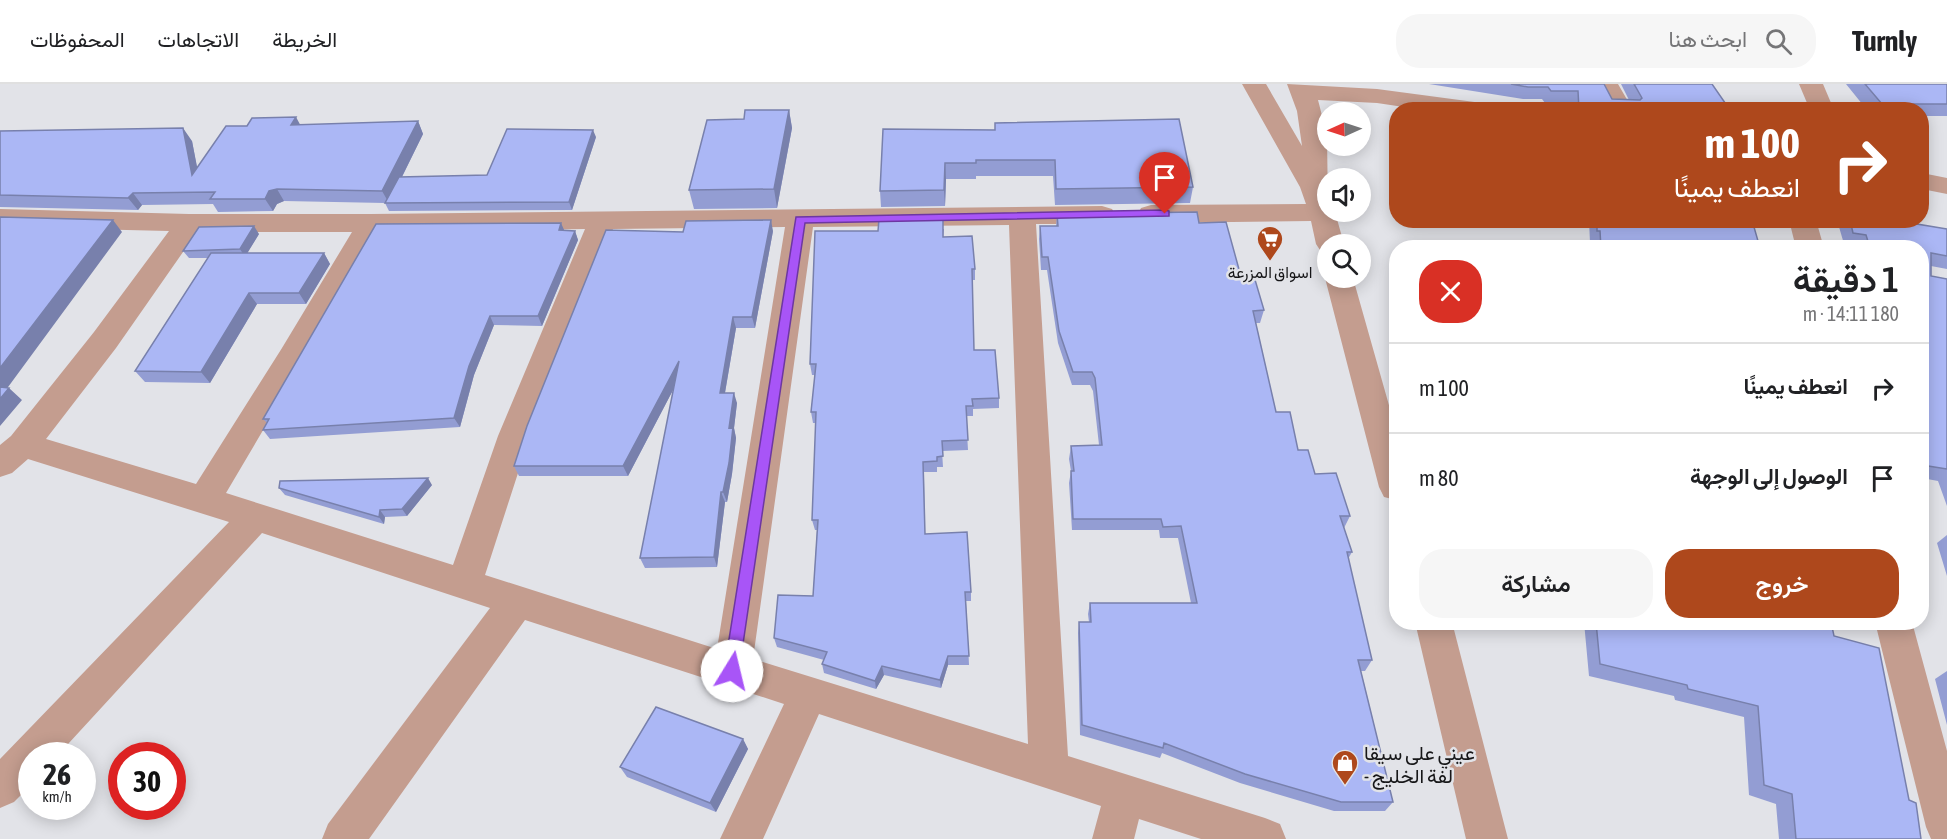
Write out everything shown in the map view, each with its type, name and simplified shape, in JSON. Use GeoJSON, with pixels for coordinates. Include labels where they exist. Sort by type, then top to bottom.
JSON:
{"type":"FeatureCollection","features":[{"type":"Feature","properties":{"kind":"street"},"geometry":{"type":"LineString","coordinates":[[1254,84],[1313,187],[1317,198]]}},
{"type":"Feature","properties":{"kind":"street"},"geometry":{"type":"LineString","coordinates":[[1606,84],[1616,102]]}},
{"type":"Feature","properties":{"kind":"street"},"geometry":{"type":"LineString","coordinates":[[1811,84],[1819,102]]}},
{"type":"Feature","properties":{"kind":"street"},"geometry":{"type":"LineString","coordinates":[[1313,187],[1317,146],[1312,120],[1301,88],[1422,102]]}},
{"type":"Feature","properties":{"kind":"street"},"geometry":{"type":"LineString","coordinates":[[1929,182],[1947,186]]}},
{"type":"Feature","properties":{"kind":"street"},"geometry":{"type":"LineString","coordinates":[[0,218],[189,223],[371,224],[603,219],[800,220],[1317,212]]}},
{"type":"Feature","properties":{"kind":"street"},"geometry":{"type":"LineString","coordinates":[[1022,216],[1049,769]]}},
{"type":"Feature","properties":{"kind":"street"},"geometry":{"type":"LineString","coordinates":[[464,584],[514,436],[603,219]]}},
{"type":"Feature","properties":{"kind":"street"},"geometry":{"type":"LineString","coordinates":[[732,671],[800,220]]}},
{"type":"Feature","properties":{"kind":"street"},"geometry":{"type":"LineString","coordinates":[[189,223],[105,339],[11,455],[204,500],[732,671],[809,693],[1265,839]]}},
{"type":"Feature","properties":{"kind":"street"},"geometry":{"type":"LineString","coordinates":[[204,500],[371,224]]}},
{"type":"Feature","properties":{"kind":"street"},"geometry":{"type":"LineString","coordinates":[[1342,288],[1389,461]]}},
{"type":"Feature","properties":{"kind":"street"},"geometry":{"type":"LineString","coordinates":[[0,788],[256,517]]}},
{"type":"Feature","properties":{"kind":"street"},"geometry":{"type":"LineString","coordinates":[[343,839],[517,602]]}},
{"type":"Feature","properties":{"kind":"street"},"geometry":{"type":"LineString","coordinates":[[1435,630],[1487,839]]}},
{"type":"Feature","properties":{"kind":"street"},"geometry":{"type":"LineString","coordinates":[[1895,630],[1947,827]]}},
{"type":"Feature","properties":{"kind":"street"},"geometry":{"type":"LineString","coordinates":[[741,839],[809,693]]}},
{"type":"Feature","properties":{"kind":"street"},"geometry":{"type":"LineString","coordinates":[[1113,839],[1124,795]]}},
{"type":"Feature","properties":{"kind":"building"},"geometry":{"type":"Polygon","coordinates":[[[1511,84],[1604,84],[1612,99],[1640,100],[1642,98],[1634,84],[1712,84],[1724,102],[1579,102],[1578,91],[1551,91],[1548,87],[1511,84]]]}},
{"type":"Feature","properties":{"kind":"building"},"geometry":{"type":"Polygon","coordinates":[[[1865,84],[1947,84],[1947,104],[1880,102],[1865,84]]]}},
{"type":"Feature","properties":{"kind":"building"},"geometry":{"type":"Polygon","coordinates":[[[745,110],[789,110],[774,189],[689,190],[707,120],[744,119],[745,110]]]}},
{"type":"Feature","properties":{"kind":"building"},"geometry":{"type":"Polygon","coordinates":[[[296,117],[291,125],[418,121],[382,191],[277,189],[269,191],[265,199],[210,199],[215,192],[133,193],[128,198],[0,195],[0,131],[183,128],[192,175],[226,126],[247,126],[252,118],[296,117]]]}},
{"type":"Feature","properties":{"kind":"building"},"geometry":{"type":"Polygon","coordinates":[[[1179,119],[1193,187],[1056,189],[1055,160],[976,160],[976,163],[945,163],[944,190],[880,191],[883,129],[995,130],[995,123],[1179,119]]]}},
{"type":"Feature","properties":{"kind":"building"},"geometry":{"type":"Polygon","coordinates":[[[507,129],[593,130],[569,202],[385,203],[399,177],[487,175],[507,129]]]}},
{"type":"Feature","properties":{"kind":"building"},"geometry":{"type":"Polygon","coordinates":[[[1197,212],[1199,223],[1226,222],[1240,273],[1253,273],[1264,310],[1253,311],[1276,412],[1290,412],[1298,450],[1308,450],[1315,474],[1336,473],[1350,516],[1340,516],[1352,552],[1347,552],[1372,660],[1358,660],[1393,802],[1341,802],[1245,774],[1164,743],[1163,748],[1082,725],[1079,622],[1091,622],[1090,603],[1197,603],[1181,526],[1163,527],[1161,519],[1073,519],[1071,471],[1074,471],[1071,446],[1102,445],[1095,378],[1092,372],[1073,372],[1059,331],[1048,257],[1042,257],[1040,226],[1058,226],[1057,214],[1197,212]]]}},
{"type":"Feature","properties":{"kind":"building"},"geometry":{"type":"Polygon","coordinates":[[[0,217],[113,220],[0,368],[0,217]]]}},
{"type":"Feature","properties":{"kind":"building"},"geometry":{"type":"Polygon","coordinates":[[[943,218],[943,237],[972,236],[975,269],[972,269],[974,350],[995,350],[999,398],[972,399],[973,406],[966,406],[968,440],[942,441],[943,456],[937,457],[937,461],[923,462],[925,534],[967,532],[971,592],[965,592],[969,656],[948,656],[940,680],[882,666],[875,681],[822,664],[827,652],[774,638],[778,595],[813,596],[818,520],[812,520],[816,412],[811,412],[816,364],[810,364],[815,231],[878,231],[879,219],[943,218]]]}},
{"type":"Feature","properties":{"kind":"building"},"geometry":{"type":"Polygon","coordinates":[[[771,220],[752,317],[733,317],[720,393],[734,393],[729,428],[733,427],[729,463],[723,492],[721,492],[714,557],[640,558],[679,361],[623,466],[514,466],[527,426],[606,230],[683,232],[686,221],[771,220]]]}},
{"type":"Feature","properties":{"kind":"building"},"geometry":{"type":"Polygon","coordinates":[[[561,223],[559,230],[575,231],[538,316],[490,316],[469,366],[454,418],[263,430],[269,419],[263,419],[376,224],[561,223]]]}},
{"type":"Feature","properties":{"kind":"building"},"geometry":{"type":"Polygon","coordinates":[[[254,226],[240,249],[183,251],[199,227],[254,226]]]}},
{"type":"Feature","properties":{"kind":"building"},"geometry":{"type":"Polygon","coordinates":[[[1929,226],[1947,229],[1947,256],[1931,253],[1931,276],[1947,279],[1947,469],[1929,466],[1929,240],[1868,240],[1866,235],[1853,233],[1852,228],[1929,228],[1929,226]]]}},
{"type":"Feature","properties":{"kind":"building"},"geometry":{"type":"Polygon","coordinates":[[[1597,228],[1754,228],[1758,240],[1601,240],[1600,231],[1597,231],[1597,228]]]}},
{"type":"Feature","properties":{"kind":"building"},"geometry":{"type":"Polygon","coordinates":[[[211,253],[324,253],[299,293],[249,293],[201,372],[135,371],[211,253]]]}},
{"type":"Feature","properties":{"kind":"building"},"geometry":{"type":"Polygon","coordinates":[[[0,387],[9,388],[0,399],[0,387]]]}},
{"type":"Feature","properties":{"kind":"building"},"geometry":{"type":"Polygon","coordinates":[[[428,478],[402,509],[380,510],[379,517],[279,488],[280,481],[428,478]]]}},
{"type":"Feature","properties":{"kind":"building"},"geometry":{"type":"Polygon","coordinates":[[[1597,630],[1833,630],[1834,636],[1879,648],[1909,800],[1916,803],[1921,839],[1796,839],[1792,794],[1764,785],[1758,706],[1688,689],[1687,685],[1600,664],[1597,630]]]}},
{"type":"Feature","properties":{"kind":"building"},"geometry":{"type":"Polygon","coordinates":[[[656,707],[743,739],[710,803],[620,767],[656,707]]]}},
{"type":"Feature","properties":{"kind":"place","name":"اسواق المزرعة"},"geometry":{"type":"Point","coordinates":[1270,262]}},
{"type":"Feature","properties":{"kind":"place","name":"عيني على سيقا - لفة الخليج"},"geometry":{"type":"Point","coordinates":[1345,786]}},
{"type":"Feature","properties":{"kind":"route"},"geometry":{"type":"LineString","coordinates":[[732,671],[800,220],[1165,214]]}}]}
